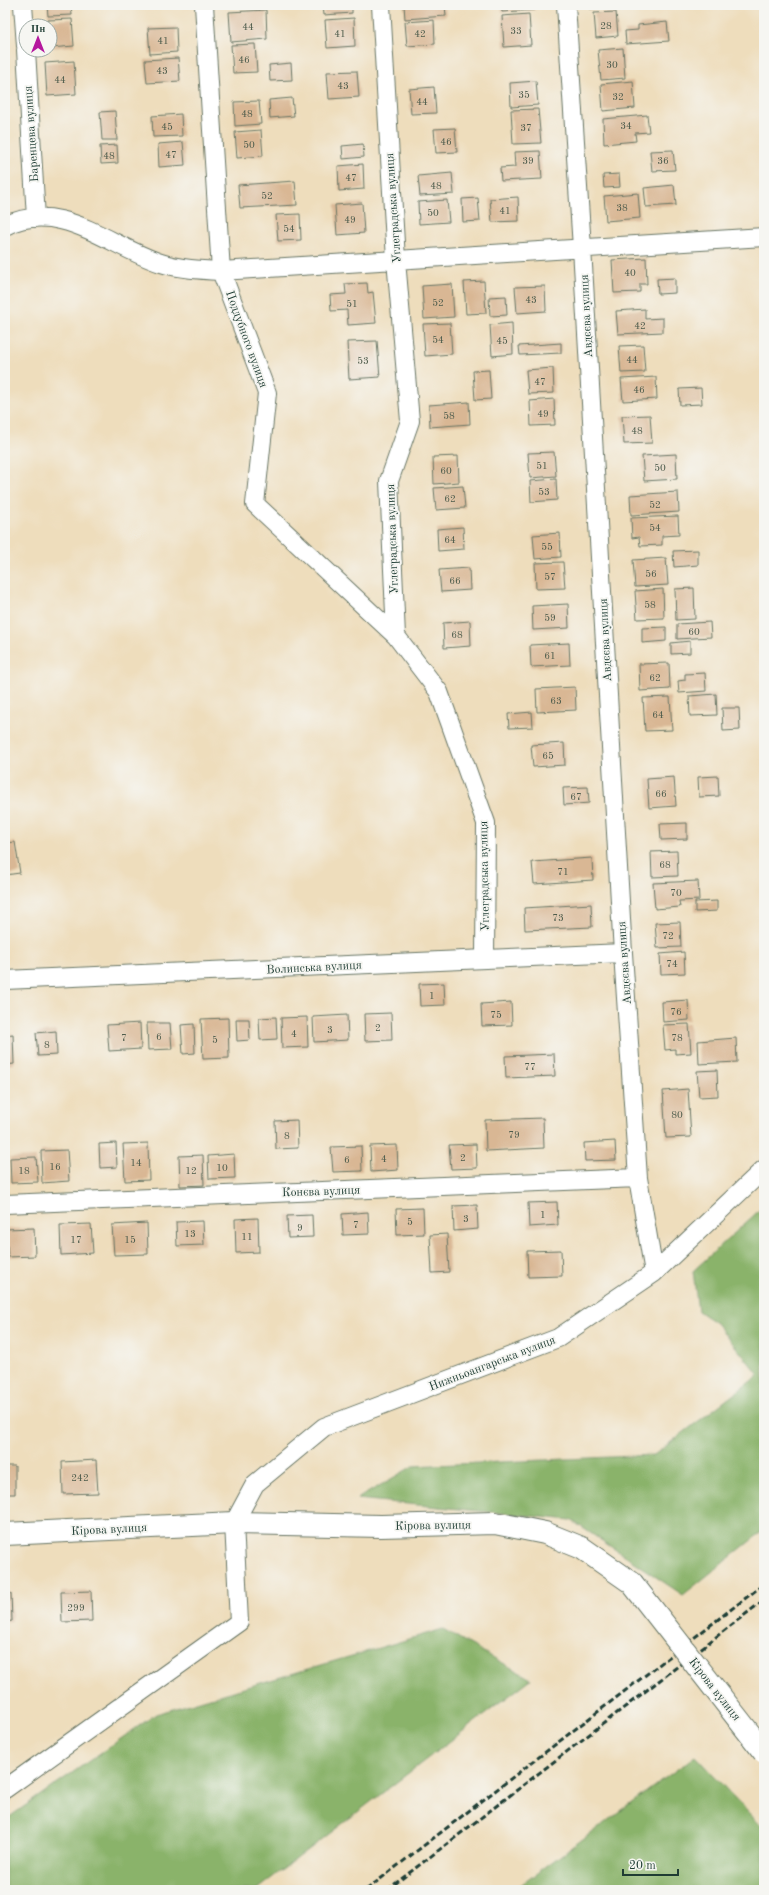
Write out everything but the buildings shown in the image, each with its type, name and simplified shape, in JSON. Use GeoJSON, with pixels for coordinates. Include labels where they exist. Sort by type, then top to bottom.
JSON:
{"type":"FeatureCollection","features":[{"type":"Feature","properties":{"kind":"main road","name":"Кірова вулиця"},"geometry":{"type":"LineString","coordinates":[[5,1534],[234,1523],[381,1526],[495,1523],[545,1533],[582,1548],[632,1583],[764,1752]]}},
{"type":"Feature","properties":{"kind":"street"},"geometry":{"type":"LineString","coordinates":[[24,5],[25,18]]}},
{"type":"Feature","properties":{"kind":"street","name":"Поддубного вулиця"},"geometry":{"type":"LineString","coordinates":[[204,5],[221,271],[267,393],[254,504],[396,636]]}},
{"type":"Feature","properties":{"kind":"street","name":"Углеградська вулиця"},"geometry":{"type":"LineString","coordinates":[[381,5],[396,260],[410,421],[389,481],[396,636],[439,692],[486,823],[485,959]]}},
{"type":"Feature","properties":{"kind":"street","name":"Авдєєва вулиця"},"geometry":{"type":"LineString","coordinates":[[566,5],[638,1178],[654,1273]]}},
{"type":"Feature","properties":{"kind":"street","name":"Баренцева вулиця"},"geometry":{"type":"LineString","coordinates":[[26,58],[36,218]]}},
{"type":"Feature","properties":{"kind":"street"},"geometry":{"type":"LineString","coordinates":[[5,226],[22,219],[56,218],[80,226],[160,263],[193,269],[221,271],[764,236]]}},
{"type":"Feature","properties":{"kind":"street","name":"Волинська вулиця"},"geometry":{"type":"LineString","coordinates":[[5,980],[623,953]]}},
{"type":"Feature","properties":{"kind":"street","name":"Нижньоангарська вулиця"},"geometry":{"type":"LineString","coordinates":[[234,1523],[255,1484],[324,1426],[558,1338],[654,1273],[764,1169]]}},
{"type":"Feature","properties":{"kind":"street","name":"Конєва вулиця"},"geometry":{"type":"LineString","coordinates":[[5,1204],[638,1178]]}},
{"type":"Feature","properties":{"kind":"street"},"geometry":{"type":"LineString","coordinates":[[5,1788],[239,1622],[234,1523]]}},
{"type":"Feature","properties":{"kind":"green space"},"geometry":{"type":"Polygon","coordinates":[[[764,1206],[764,1530],[683,1595],[571,1520],[357,1499],[413,1466],[654,1455],[759,1375],[716,1323],[698,1311],[693,1271],[764,1206]]]}},
{"type":"Feature","properties":{"kind":"green space"},"geometry":{"type":"Polygon","coordinates":[[[443,1629],[531,1679],[256,1890],[5,1890],[5,1820],[156,1714],[443,1629]]]}},
{"type":"Feature","properties":{"kind":"green space"},"geometry":{"type":"Polygon","coordinates":[[[695,1756],[764,1829],[764,1890],[514,1890],[695,1756]]]}},
{"type":"Feature","properties":{"kind":"railway"},"geometry":{"type":"LineString","coordinates":[[366,1890],[764,1584]]}},
{"type":"Feature","properties":{"kind":"railway"},"geometry":{"type":"LineString","coordinates":[[387,1890],[764,1600]]}}]}
